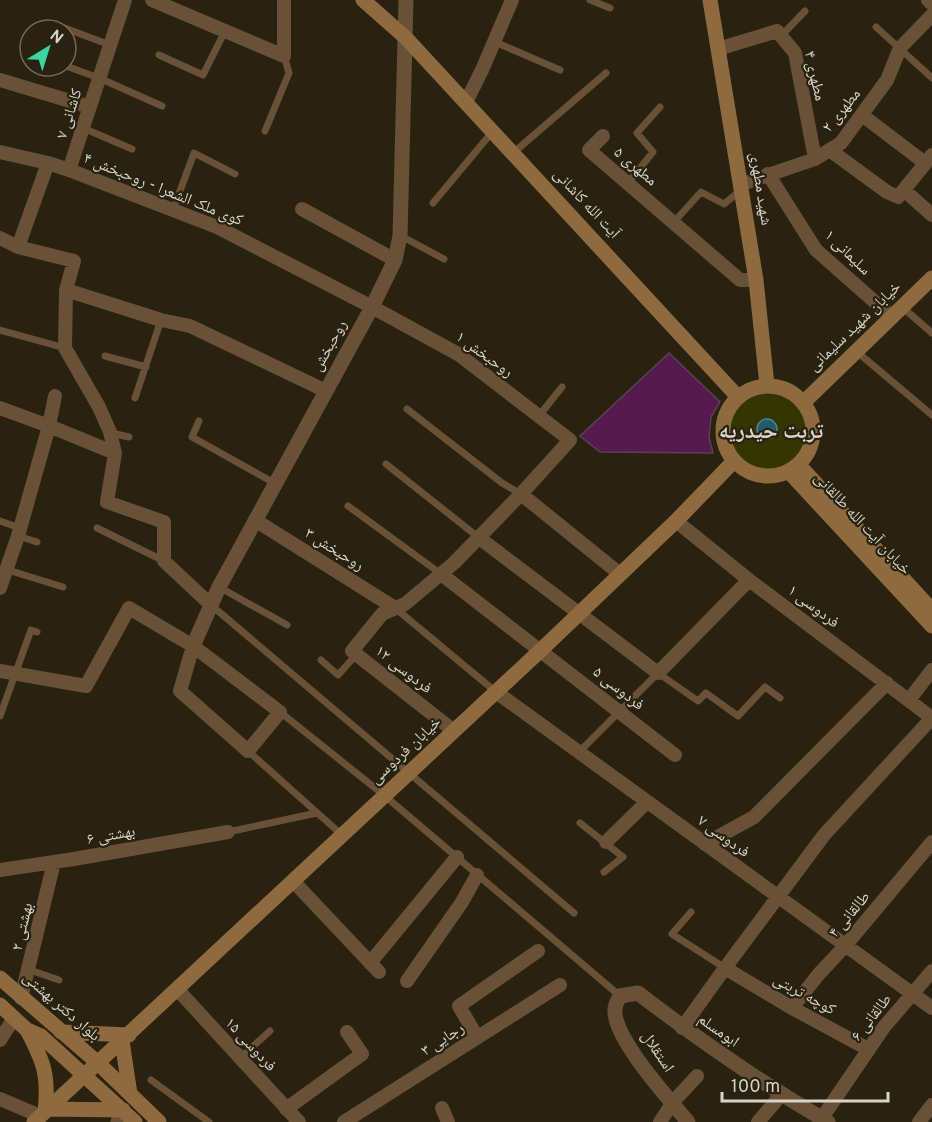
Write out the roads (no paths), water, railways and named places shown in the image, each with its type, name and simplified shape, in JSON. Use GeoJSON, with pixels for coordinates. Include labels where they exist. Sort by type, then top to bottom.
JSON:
{"type":"FeatureCollection","features":[{"type":"Feature","properties":{"kind":"main road","name":"آیت الله کاشانی"},"geometry":{"type":"LineString","coordinates":[[363,0],[406,38],[738,397]]}},
{"type":"Feature","properties":{"kind":"main road","name":"آیت الله کاشانی"},"geometry":{"type":"LineString","coordinates":[[380,0],[406,38]]}},
{"type":"Feature","properties":{"kind":"main road","name":"شهید مطهری"},"geometry":{"type":"LineString","coordinates":[[710,0],[756,280],[767,386]]}},
{"type":"Feature","properties":{"kind":"main road","name":"خیابان شهید سلیمانی"},"geometry":{"type":"LineString","coordinates":[[804,402],[932,278]]}},
{"type":"Feature","properties":{"kind":"main road"},"geometry":{"type":"LineString","coordinates":[[725,381],[740,385],[747,384],[766,369]]}},
{"type":"Feature","properties":{"kind":"main road"},"geometry":{"type":"LineString","coordinates":[[767,386],[781,387],[794,393],[804,402],[812,417],[814,434],[810,450],[794,469],[777,476],[761,476],[746,471],[734,461],[726,448],[723,426],[731,405],[738,397],[747,391],[767,386]]}},
{"type":"Feature","properties":{"kind":"main road","name":"خیابان فردوسی"},"geometry":{"type":"LineString","coordinates":[[85,1076],[541,650],[676,521],[734,461]]}},
{"type":"Feature","properties":{"kind":"main road","name":"خیابان آیت الله طالقانی"},"geometry":{"type":"LineString","coordinates":[[794,469],[932,610]]}},
{"type":"Feature","properties":{"kind":"main road","name":"خیابان آیت الله طالقانی"},"geometry":{"type":"LineString","coordinates":[[794,469],[932,626]]}},
{"type":"Feature","properties":{"kind":"main road","name":"بلوار دکتر بهشتی"},"geometry":{"type":"LineString","coordinates":[[0,978],[98,1063],[159,1122]]}},
{"type":"Feature","properties":{"kind":"main road"},"geometry":{"type":"LineString","coordinates":[[7,1011],[13,1012],[21,1007],[21,998]]}},
{"type":"Feature","properties":{"kind":"main road"},"geometry":{"type":"LineString","coordinates":[[7,1011],[27,1030],[42,1057],[48,1085],[42,1115]]}},
{"type":"Feature","properties":{"kind":"main road"},"geometry":{"type":"LineString","coordinates":[[27,1030],[41,1036],[85,1076],[120,1116]]}},
{"type":"Feature","properties":{"kind":"main road"},"geometry":{"type":"LineString","coordinates":[[61,1032],[125,1038],[130,1094]]}},
{"type":"Feature","properties":{"kind":"main road"},"geometry":{"type":"LineString","coordinates":[[42,1115],[85,1076]]}},
{"type":"Feature","properties":{"kind":"main road"},"geometry":{"type":"LineString","coordinates":[[42,1115],[120,1116],[135,1122]]}},
{"type":"Feature","properties":{"kind":"street","name":"کاشانی ۷"},"geometry":{"type":"LineString","coordinates":[[69,170],[125,0]]}},
{"type":"Feature","properties":{"kind":"street"},"geometry":{"type":"LineString","coordinates":[[152,0],[284,56],[284,0]]}},
{"type":"Feature","properties":{"kind":"street","name":"روحبخش"},"geometry":{"type":"LineString","coordinates":[[193,646],[219,587],[372,307],[394,260],[400,236],[406,0]]}},
{"type":"Feature","properties":{"kind":"street"},"geometry":{"type":"LineString","coordinates":[[466,102],[512,0]]}},
{"type":"Feature","properties":{"kind":"street"},"geometry":{"type":"LineString","coordinates":[[927,0],[932,4]]}},
{"type":"Feature","properties":{"kind":"street","name":"مطهری ۲"},"geometry":{"type":"LineString","coordinates":[[742,186],[768,174],[815,159],[841,143],[887,80],[900,48],[932,15]]}},
{"type":"Feature","properties":{"kind":"street","name":"مطهری ۴"},"geometry":{"type":"LineString","coordinates":[[718,49],[777,31],[795,53],[815,159]]}},
{"type":"Feature","properties":{"kind":"street"},"geometry":{"type":"LineString","coordinates":[[0,80],[90,107]]}},
{"type":"Feature","properties":{"kind":"street"},"geometry":{"type":"LineString","coordinates":[[831,151],[887,192],[898,197],[928,159],[862,115]]}},
{"type":"Feature","properties":{"kind":"street","name":"مطهری ۵"},"geometry":{"type":"LineString","coordinates":[[603,136],[590,150],[740,280],[756,280]]}},
{"type":"Feature","properties":{"kind":"street","name":"کوی ملک الشعرا - روحبخش ۴"},"geometry":{"type":"LineString","coordinates":[[0,152],[69,170],[217,227],[372,307]]}},
{"type":"Feature","properties":{"kind":"street"},"geometry":{"type":"LineString","coordinates":[[18,247],[48,163]]}},
{"type":"Feature","properties":{"kind":"street","name":"سلیمانی ۱"},"geometry":{"type":"LineString","coordinates":[[768,174],[816,250],[897,312]]}},
{"type":"Feature","properties":{"kind":"street"},"geometry":{"type":"LineString","coordinates":[[904,190],[932,215]]}},
{"type":"Feature","properties":{"kind":"street"},"geometry":{"type":"LineString","coordinates":[[302,209],[394,260]]}},
{"type":"Feature","properties":{"kind":"street"},"geometry":{"type":"LineString","coordinates":[[0,238],[18,247],[74,261],[66,290],[65,348],[99,407],[110,432],[115,453],[107,502],[164,522],[164,561],[211,605]]}},
{"type":"Feature","properties":{"kind":"street"},"geometry":{"type":"LineString","coordinates":[[66,290],[161,320],[190,326],[326,391]]}},
{"type":"Feature","properties":{"kind":"street","name":"روحبخش ۱"},"geometry":{"type":"LineString","coordinates":[[372,307],[458,354],[570,440],[521,494]]}},
{"type":"Feature","properties":{"kind":"street"},"geometry":{"type":"LineString","coordinates":[[0,588],[19,532],[49,426],[55,396]]}},
{"type":"Feature","properties":{"kind":"street"},"geometry":{"type":"LineString","coordinates":[[0,408],[115,453]]}},
{"type":"Feature","properties":{"kind":"street"},"geometry":{"type":"LineString","coordinates":[[395,608],[405,604],[454,563],[521,494],[620,574]]}},
{"type":"Feature","properties":{"kind":"street","name":"روحبخش ۳"},"geometry":{"type":"LineString","coordinates":[[255,520],[395,608]]}},
{"type":"Feature","properties":{"kind":"street","name":"فردوسی ۱"},"geometry":{"type":"LineString","coordinates":[[676,521],[749,580],[932,718]]}},
{"type":"Feature","properties":{"kind":"street"},"geometry":{"type":"LineString","coordinates":[[478,537],[658,673],[749,580]]}},
{"type":"Feature","properties":{"kind":"street","name":"فردوسی ۵"},"geometry":{"type":"LineString","coordinates":[[441,574],[675,755]]}},
{"type":"Feature","properties":{"kind":"street"},"geometry":{"type":"LineString","coordinates":[[0,670],[86,686],[129,608],[193,646],[280,712],[248,751],[180,691],[193,646]]}},
{"type":"Feature","properties":{"kind":"street","name":"فردوسی ۱۲"},"geometry":{"type":"LineString","coordinates":[[395,608],[382,614],[352,651],[454,732]]}},
{"type":"Feature","properties":{"kind":"street"},"geometry":{"type":"LineString","coordinates":[[909,699],[932,669]]}},
{"type":"Feature","properties":{"kind":"street"},"geometry":{"type":"LineString","coordinates":[[705,844],[754,817],[886,683]]}},
{"type":"Feature","properties":{"kind":"street","name":"فردوسی ۷"},"geometry":{"type":"LineString","coordinates":[[496,692],[932,1008]]}},
{"type":"Feature","properties":{"kind":"street"},"geometry":{"type":"LineString","coordinates":[[682,1028],[824,835],[932,718]]}},
{"type":"Feature","properties":{"kind":"street"},"geometry":{"type":"LineString","coordinates":[[606,842],[647,802]]}},
{"type":"Feature","properties":{"kind":"street","name":"بهشتی ۶"},"geometry":{"type":"LineString","coordinates":[[0,870],[228,832]]}},
{"type":"Feature","properties":{"kind":"street","name":"طالقانی ۴"},"geometry":{"type":"LineString","coordinates":[[792,1008],[932,842]]}},
{"type":"Feature","properties":{"kind":"street"},"geometry":{"type":"LineString","coordinates":[[294,882],[375,967],[457,857]]}},
{"type":"Feature","properties":{"kind":"street","name":"بهشتی ۲"},"geometry":{"type":"LineString","coordinates":[[21,998],[30,970],[54,862]]}},
{"type":"Feature","properties":{"kind":"street"},"geometry":{"type":"LineString","coordinates":[[407,981],[462,902],[477,875]]}},
{"type":"Feature","properties":{"kind":"street"},"geometry":{"type":"LineString","coordinates":[[477,1037],[459,1006],[538,951]]}},
{"type":"Feature","properties":{"kind":"street","name":"کوچه تربتی"},"geometry":{"type":"LineString","coordinates":[[725,968],[868,1049]]}},
{"type":"Feature","properties":{"kind":"street","name":"طالقانی ۶"},"geometry":{"type":"LineString","coordinates":[[825,1120],[868,1049],[932,971]]}},
{"type":"Feature","properties":{"kind":"street","name":"رجایی ۳"},"geometry":{"type":"LineString","coordinates":[[344,1122],[560,985]]}},
{"type":"Feature","properties":{"kind":"street","name":"فردوسی ۱۵"},"geometry":{"type":"LineString","coordinates":[[178,990],[299,1122]]}},
{"type":"Feature","properties":{"kind":"street","name":"ابومسلم"},"geometry":{"type":"LineString","coordinates":[[620,996],[638,993],[682,1028],[781,1095],[825,1120]]}},
{"type":"Feature","properties":{"kind":"street","name":"استقلال"},"geometry":{"type":"LineString","coordinates":[[620,996],[615,1010],[618,1026],[647,1075],[673,1102],[688,1122]]}},
{"type":"Feature","properties":{"kind":"street"},"geometry":{"type":"LineString","coordinates":[[0,1040],[7,1011]]}},
{"type":"Feature","properties":{"kind":"street"},"geometry":{"type":"LineString","coordinates":[[286,1108],[362,1054],[346,1032]]}},
{"type":"Feature","properties":{"kind":"street"},"geometry":{"type":"LineString","coordinates":[[660,1122],[673,1102],[697,1076]]}},
{"type":"Feature","properties":{"kind":"street"},"geometry":{"type":"LineString","coordinates":[[758,1122],[781,1095]]}},
{"type":"Feature","properties":{"kind":"street"},"geometry":{"type":"LineString","coordinates":[[0,1098],[42,1115]]}},
{"type":"Feature","properties":{"kind":"street"},"geometry":{"type":"LineString","coordinates":[[919,1122],[932,1105]]}},
{"type":"Feature","properties":{"kind":"street"},"geometry":{"type":"LineString","coordinates":[[442,1108],[448,1122]]}},
{"type":"Feature","properties":{"kind":"lane"},"geometry":{"type":"LineString","coordinates":[[591,0],[610,8]]}},
{"type":"Feature","properties":{"kind":"lane"},"geometry":{"type":"LineString","coordinates":[[781,36],[805,11]]}},
{"type":"Feature","properties":{"kind":"lane"},"geometry":{"type":"LineString","coordinates":[[876,27],[932,78]]}},
{"type":"Feature","properties":{"kind":"lane"},"geometry":{"type":"LineString","coordinates":[[159,55],[203,75],[225,31]]}},
{"type":"Feature","properties":{"kind":"lane"},"geometry":{"type":"LineString","coordinates":[[78,33],[110,45]]}},
{"type":"Feature","properties":{"kind":"lane"},"geometry":{"type":"LineString","coordinates":[[495,42],[561,70]]}},
{"type":"Feature","properties":{"kind":"lane"},"geometry":{"type":"LineString","coordinates":[[265,131],[289,73],[284,56]]}},
{"type":"Feature","properties":{"kind":"lane"},"geometry":{"type":"LineString","coordinates":[[78,70],[162,106]]}},
{"type":"Feature","properties":{"kind":"lane"},"geometry":{"type":"LineString","coordinates":[[513,153],[606,73]]}},
{"type":"Feature","properties":{"kind":"lane"},"geometry":{"type":"LineString","coordinates":[[628,183],[653,152],[637,132],[660,107]]}},
{"type":"Feature","properties":{"kind":"lane"},"geometry":{"type":"LineString","coordinates":[[83,128],[132,149]]}},
{"type":"Feature","properties":{"kind":"lane"},"geometry":{"type":"LineString","coordinates":[[433,203],[493,131]]}},
{"type":"Feature","properties":{"kind":"lane"},"geometry":{"type":"LineString","coordinates":[[173,210],[194,153],[236,174]]}},
{"type":"Feature","properties":{"kind":"lane"},"geometry":{"type":"LineString","coordinates":[[674,222],[701,192],[724,204],[742,186]]}},
{"type":"Feature","properties":{"kind":"lane"},"geometry":{"type":"LineString","coordinates":[[400,236],[444,259]]}},
{"type":"Feature","properties":{"kind":"lane"},"geometry":{"type":"LineString","coordinates":[[897,312],[932,333]]}},
{"type":"Feature","properties":{"kind":"lane"},"geometry":{"type":"LineString","coordinates":[[135,398],[161,320]]}},
{"type":"Feature","properties":{"kind":"lane"},"geometry":{"type":"LineString","coordinates":[[0,330],[65,348]]}},
{"type":"Feature","properties":{"kind":"lane"},"geometry":{"type":"LineString","coordinates":[[855,351],[932,415]]}},
{"type":"Feature","properties":{"kind":"lane"},"geometry":{"type":"LineString","coordinates":[[105,356],[146,367]]}},
{"type":"Feature","properties":{"kind":"lane"},"geometry":{"type":"LineString","coordinates":[[538,417],[562,387]]}},
{"type":"Feature","properties":{"kind":"lane"},"geometry":{"type":"LineString","coordinates":[[406,409],[502,483],[521,494]]}},
{"type":"Feature","properties":{"kind":"lane"},"geometry":{"type":"LineString","coordinates":[[199,421],[192,437],[276,484]]}},
{"type":"Feature","properties":{"kind":"lane"},"geometry":{"type":"LineString","coordinates":[[110,432],[129,437]]}},
{"type":"Feature","properties":{"kind":"lane"},"geometry":{"type":"LineString","coordinates":[[386,464],[478,537]]}},
{"type":"Feature","properties":{"kind":"lane"},"geometry":{"type":"LineString","coordinates":[[348,506],[441,574]]}},
{"type":"Feature","properties":{"kind":"lane"},"geometry":{"type":"LineString","coordinates":[[0,521],[37,542]]}},
{"type":"Feature","properties":{"kind":"lane"},"geometry":{"type":"LineString","coordinates":[[97,528],[164,561]]}},
{"type":"Feature","properties":{"kind":"lane"},"geometry":{"type":"LineString","coordinates":[[8,570],[63,587]]}},
{"type":"Feature","properties":{"kind":"lane"},"geometry":{"type":"LineString","coordinates":[[219,587],[287,625]]}},
{"type":"Feature","properties":{"kind":"lane"},"geometry":{"type":"LineString","coordinates":[[211,605],[574,913]]}},
{"type":"Feature","properties":{"kind":"lane"},"geometry":{"type":"LineString","coordinates":[[395,608],[496,692]]}},
{"type":"Feature","properties":{"kind":"lane"},"geometry":{"type":"LineString","coordinates":[[0,716],[31,630],[37,632]]}},
{"type":"Feature","properties":{"kind":"lane"},"geometry":{"type":"LineString","coordinates":[[321,660],[338,675],[356,655]]}},
{"type":"Feature","properties":{"kind":"lane"},"geometry":{"type":"LineString","coordinates":[[580,751],[658,673],[698,702],[706,693],[738,716],[765,687],[780,698]]}},
{"type":"Feature","properties":{"kind":"lane"},"geometry":{"type":"LineString","coordinates":[[280,712],[385,796],[620,996]]}},
{"type":"Feature","properties":{"kind":"lane"},"geometry":{"type":"LineString","coordinates":[[248,751],[342,835]]}},
{"type":"Feature","properties":{"kind":"lane"},"geometry":{"type":"LineString","coordinates":[[228,832],[317,813]]}},
{"type":"Feature","properties":{"kind":"lane"},"geometry":{"type":"LineString","coordinates":[[580,823],[623,857],[604,873]]}},
{"type":"Feature","properties":{"kind":"lane"},"geometry":{"type":"LineString","coordinates":[[691,912],[672,934],[725,968]]}},
{"type":"Feature","properties":{"kind":"lane"},"geometry":{"type":"LineString","coordinates":[[30,970],[59,980]]}},
{"type":"Feature","properties":{"kind":"lane"},"geometry":{"type":"LineString","coordinates":[[240,1058],[270,1031]]}},
{"type":"Feature","properties":{"kind":"lane"},"geometry":{"type":"LineString","coordinates":[[151,1080],[209,1122]]}},
{"type":"Feature","properties":{"kind":"water"},"geometry":{"type":"Polygon","coordinates":[[[763,419],[771,419],[777,425],[777,433],[771,439],[763,439],[757,433],[757,425],[763,419]]]}},
{"type":"Feature","properties":{"kind":"district","name":"تربت حیدریه"},"geometry":{"type":"Point","coordinates":[771,432]}}]}
